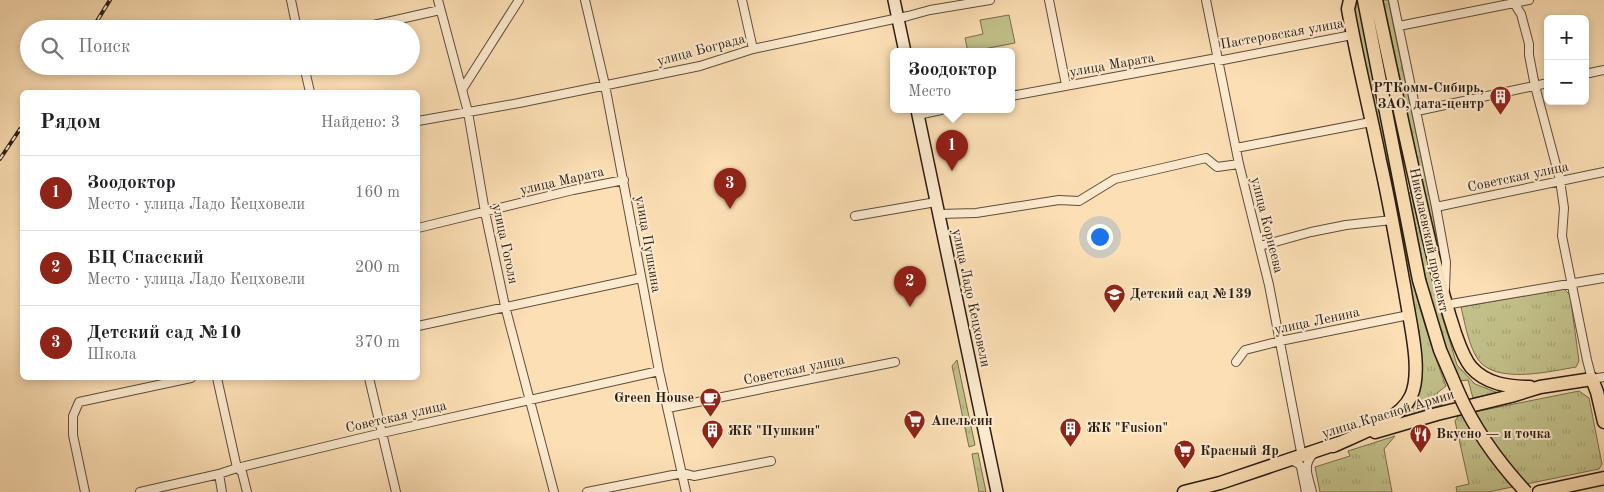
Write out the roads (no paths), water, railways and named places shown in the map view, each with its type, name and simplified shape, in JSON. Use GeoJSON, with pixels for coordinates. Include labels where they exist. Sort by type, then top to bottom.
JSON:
{"type":"FeatureCollection","features":[{"type":"Feature","properties":{"kind":"main road"},"geometry":{"type":"LineString","coordinates":[[894,0],[904,48]]}},
{"type":"Feature","properties":{"kind":"main road","name":"Николаевский проспект"},"geometry":{"type":"LineString","coordinates":[[1364,0],[1419,280],[1433,329],[1440,350],[1467,411],[1492,454],[1526,492]]}},
{"type":"Feature","properties":{"kind":"main road","name":"Николаевский проспект"},"geometry":{"type":"LineString","coordinates":[[1376,0],[1416,186],[1445,305],[1461,349],[1472,369],[1485,378],[1503,385],[1540,387]]}},
{"type":"Feature","properties":{"kind":"main road"},"geometry":{"type":"LineString","coordinates":[[1333,446],[1383,422],[1405,406],[1415,385],[1416,371],[1414,346],[1392,220],[1352,35],[1348,3]]}},
{"type":"Feature","properties":{"kind":"main road","name":"улица Ладо Кецховели"},"geometry":{"type":"LineString","coordinates":[[918,113],[997,492]]}},
{"type":"Feature","properties":{"kind":"main road"},"geometry":{"type":"LineString","coordinates":[[1380,159],[1409,229]]}},
{"type":"Feature","properties":{"kind":"main road"},"geometry":{"type":"LineString","coordinates":[[1598,378],[1597,392],[1604,422]]}},
{"type":"Feature","properties":{"kind":"main road","name":"улица Красной Армии"},"geometry":{"type":"LineString","coordinates":[[1184,492],[1220,483],[1437,414],[1540,387],[1598,378]]}},
{"type":"Feature","properties":{"kind":"main road"},"geometry":{"type":"LineString","coordinates":[[1539,492],[1604,478]]}},
{"type":"Feature","properties":{"kind":"street"},"geometry":{"type":"LineString","coordinates":[[291,0],[295,20]]}},
{"type":"Feature","properties":{"kind":"street","name":"улица Гоголя"},"geometry":{"type":"LineString","coordinates":[[438,0],[463,88],[485,212],[505,306],[554,492]]}},
{"type":"Feature","properties":{"kind":"street"},"geometry":{"type":"LineString","coordinates":[[463,88],[490,42],[519,0]]}},
{"type":"Feature","properties":{"kind":"street","name":"улица Пушкина"},"geometry":{"type":"LineString","coordinates":[[585,0],[624,180],[659,370],[686,492]]}},
{"type":"Feature","properties":{"kind":"street"},"geometry":{"type":"LineString","coordinates":[[742,0],[753,49]]}},
{"type":"Feature","properties":{"kind":"street","name":"улица Бограда"},"geometry":{"type":"LineString","coordinates":[[420,121],[519,103],[700,66],[753,49],[944,7],[990,0]]}},
{"type":"Feature","properties":{"kind":"street"},"geometry":{"type":"LineString","coordinates":[[1049,0],[1066,85]]}},
{"type":"Feature","properties":{"kind":"street","name":"улица Корнеева"},"geometry":{"type":"LineString","coordinates":[[1206,0],[1239,164],[1260,246],[1280,341],[1297,459],[1301,467],[1306,492]]}},
{"type":"Feature","properties":{"kind":"street"},"geometry":{"type":"LineString","coordinates":[[1393,0],[1417,111],[1446,262],[1445,305],[1604,278]]}},
{"type":"Feature","properties":{"kind":"street"},"geometry":{"type":"LineString","coordinates":[[1399,26],[1529,0]]}},
{"type":"Feature","properties":{"kind":"street"},"geometry":{"type":"LineString","coordinates":[[1512,2],[1521,14],[1529,44],[1529,55],[1535,86],[1560,180],[1564,208],[1562,236],[1570,281],[1598,378]]}},
{"type":"Feature","properties":{"kind":"street"},"geometry":{"type":"LineString","coordinates":[[396,20],[440,10]]}},
{"type":"Feature","properties":{"kind":"street","name":"Пастеровская улица"},"geometry":{"type":"LineString","coordinates":[[1218,59],[1352,35]]}},
{"type":"Feature","properties":{"kind":"street","name":"улица Марата"},"geometry":{"type":"LineString","coordinates":[[1015,95],[1218,59]]}},
{"type":"Feature","properties":{"kind":"street"},"geometry":{"type":"LineString","coordinates":[[1589,73],[1604,70]]}},
{"type":"Feature","properties":{"kind":"street"},"geometry":{"type":"LineString","coordinates":[[306,75],[310,90]]}},
{"type":"Feature","properties":{"kind":"street"},"geometry":{"type":"LineString","coordinates":[[1417,111],[1544,84]]}},
{"type":"Feature","properties":{"kind":"street"},"geometry":{"type":"LineString","coordinates":[[1236,148],[1371,122]]}},
{"type":"Feature","properties":{"kind":"street"},"geometry":{"type":"LineString","coordinates":[[855,216],[937,208],[976,213],[1059,200],[1079,201],[1115,179],[1206,158],[1217,167],[1239,164]]}},
{"type":"Feature","properties":{"kind":"street","name":"Советская улица"},"geometry":{"type":"LineString","coordinates":[[1436,207],[1604,172]]}},
{"type":"Feature","properties":{"kind":"street","name":"улица Марата"},"geometry":{"type":"LineString","coordinates":[[420,228],[624,180]]}},
{"type":"Feature","properties":{"kind":"street"},"geometry":{"type":"LineString","coordinates":[[1260,246],[1311,232],[1346,225],[1392,220]]}},
{"type":"Feature","properties":{"kind":"street"},"geometry":{"type":"LineString","coordinates":[[420,326],[641,278]]}},
{"type":"Feature","properties":{"kind":"street","name":"улица Ленина"},"geometry":{"type":"LineString","coordinates":[[1236,362],[1245,350],[1409,315]]}},
{"type":"Feature","properties":{"kind":"street","name":"Советская улица"},"geometry":{"type":"LineString","coordinates":[[668,408],[895,362]]}},
{"type":"Feature","properties":{"kind":"street","name":"Советская улица"},"geometry":{"type":"LineString","coordinates":[[140,492],[382,433],[659,370]]}},
{"type":"Feature","properties":{"kind":"street"},"geometry":{"type":"LineString","coordinates":[[85,492],[73,435],[73,416],[79,402],[182,380]]}},
{"type":"Feature","properties":{"kind":"street"},"geometry":{"type":"LineString","coordinates":[[217,380],[236,468],[242,472],[247,492]]}},
{"type":"Feature","properties":{"kind":"street"},"geometry":{"type":"LineString","coordinates":[[369,380],[396,492]]}},
{"type":"Feature","properties":{"kind":"street"},"geometry":{"type":"LineString","coordinates":[[1312,492],[1306,465],[1315,452]]}},
{"type":"Feature","properties":{"kind":"street"},"geometry":{"type":"LineString","coordinates":[[587,492],[683,473],[694,476],[772,461]]}},
{"type":"Feature","properties":{"kind":"street"},"geometry":{"type":"LineString","coordinates":[[220,474],[222,492]]}},
{"type":"Feature","properties":{"kind":"railway"},"geometry":{"type":"LineString","coordinates":[[98,20],[110,0]]}},
{"type":"Feature","properties":{"kind":"railway"},"geometry":{"type":"LineString","coordinates":[[0,159],[20,129]]}},
{"type":"Feature","properties":{"kind":"place","name":"РТКомм-Сибирь, ЗАО, дата-центр"},"geometry":{"type":"Point","coordinates":[1500,115]}},
{"type":"Feature","properties":{"kind":"place","name":"Зоодоктор"},"geometry":{"type":"Point","coordinates":[952,171]}},
{"type":"Feature","properties":{"kind":"place","name":"Детский сад №10"},"geometry":{"type":"Point","coordinates":[730,209]}},
{"type":"Feature","properties":{"kind":"place","name":"БЦ Спасский"},"geometry":{"type":"Point","coordinates":[910,307]}},
{"type":"Feature","properties":{"kind":"place","name":"Детский сад №139"},"geometry":{"type":"Point","coordinates":[1114,313]}},
{"type":"Feature","properties":{"kind":"place","name":"Green House"},"geometry":{"type":"Point","coordinates":[710,417]}},
{"type":"Feature","properties":{"kind":"place","name":"Апельсин"},"geometry":{"type":"Point","coordinates":[915,440]}},
{"type":"Feature","properties":{"kind":"place","name":"ЖК \"Fusion\""},"geometry":{"type":"Point","coordinates":[1071,447]}},
{"type":"Feature","properties":{"kind":"place","name":"ЖК \"Пушкин\""},"geometry":{"type":"Point","coordinates":[712,450]}},
{"type":"Feature","properties":{"kind":"place","name":"Вкусно — и точка"},"geometry":{"type":"Point","coordinates":[1420,453]}},
{"type":"Feature","properties":{"kind":"place","name":"Красный Яр"},"geometry":{"type":"Point","coordinates":[1184,470]}}]}
